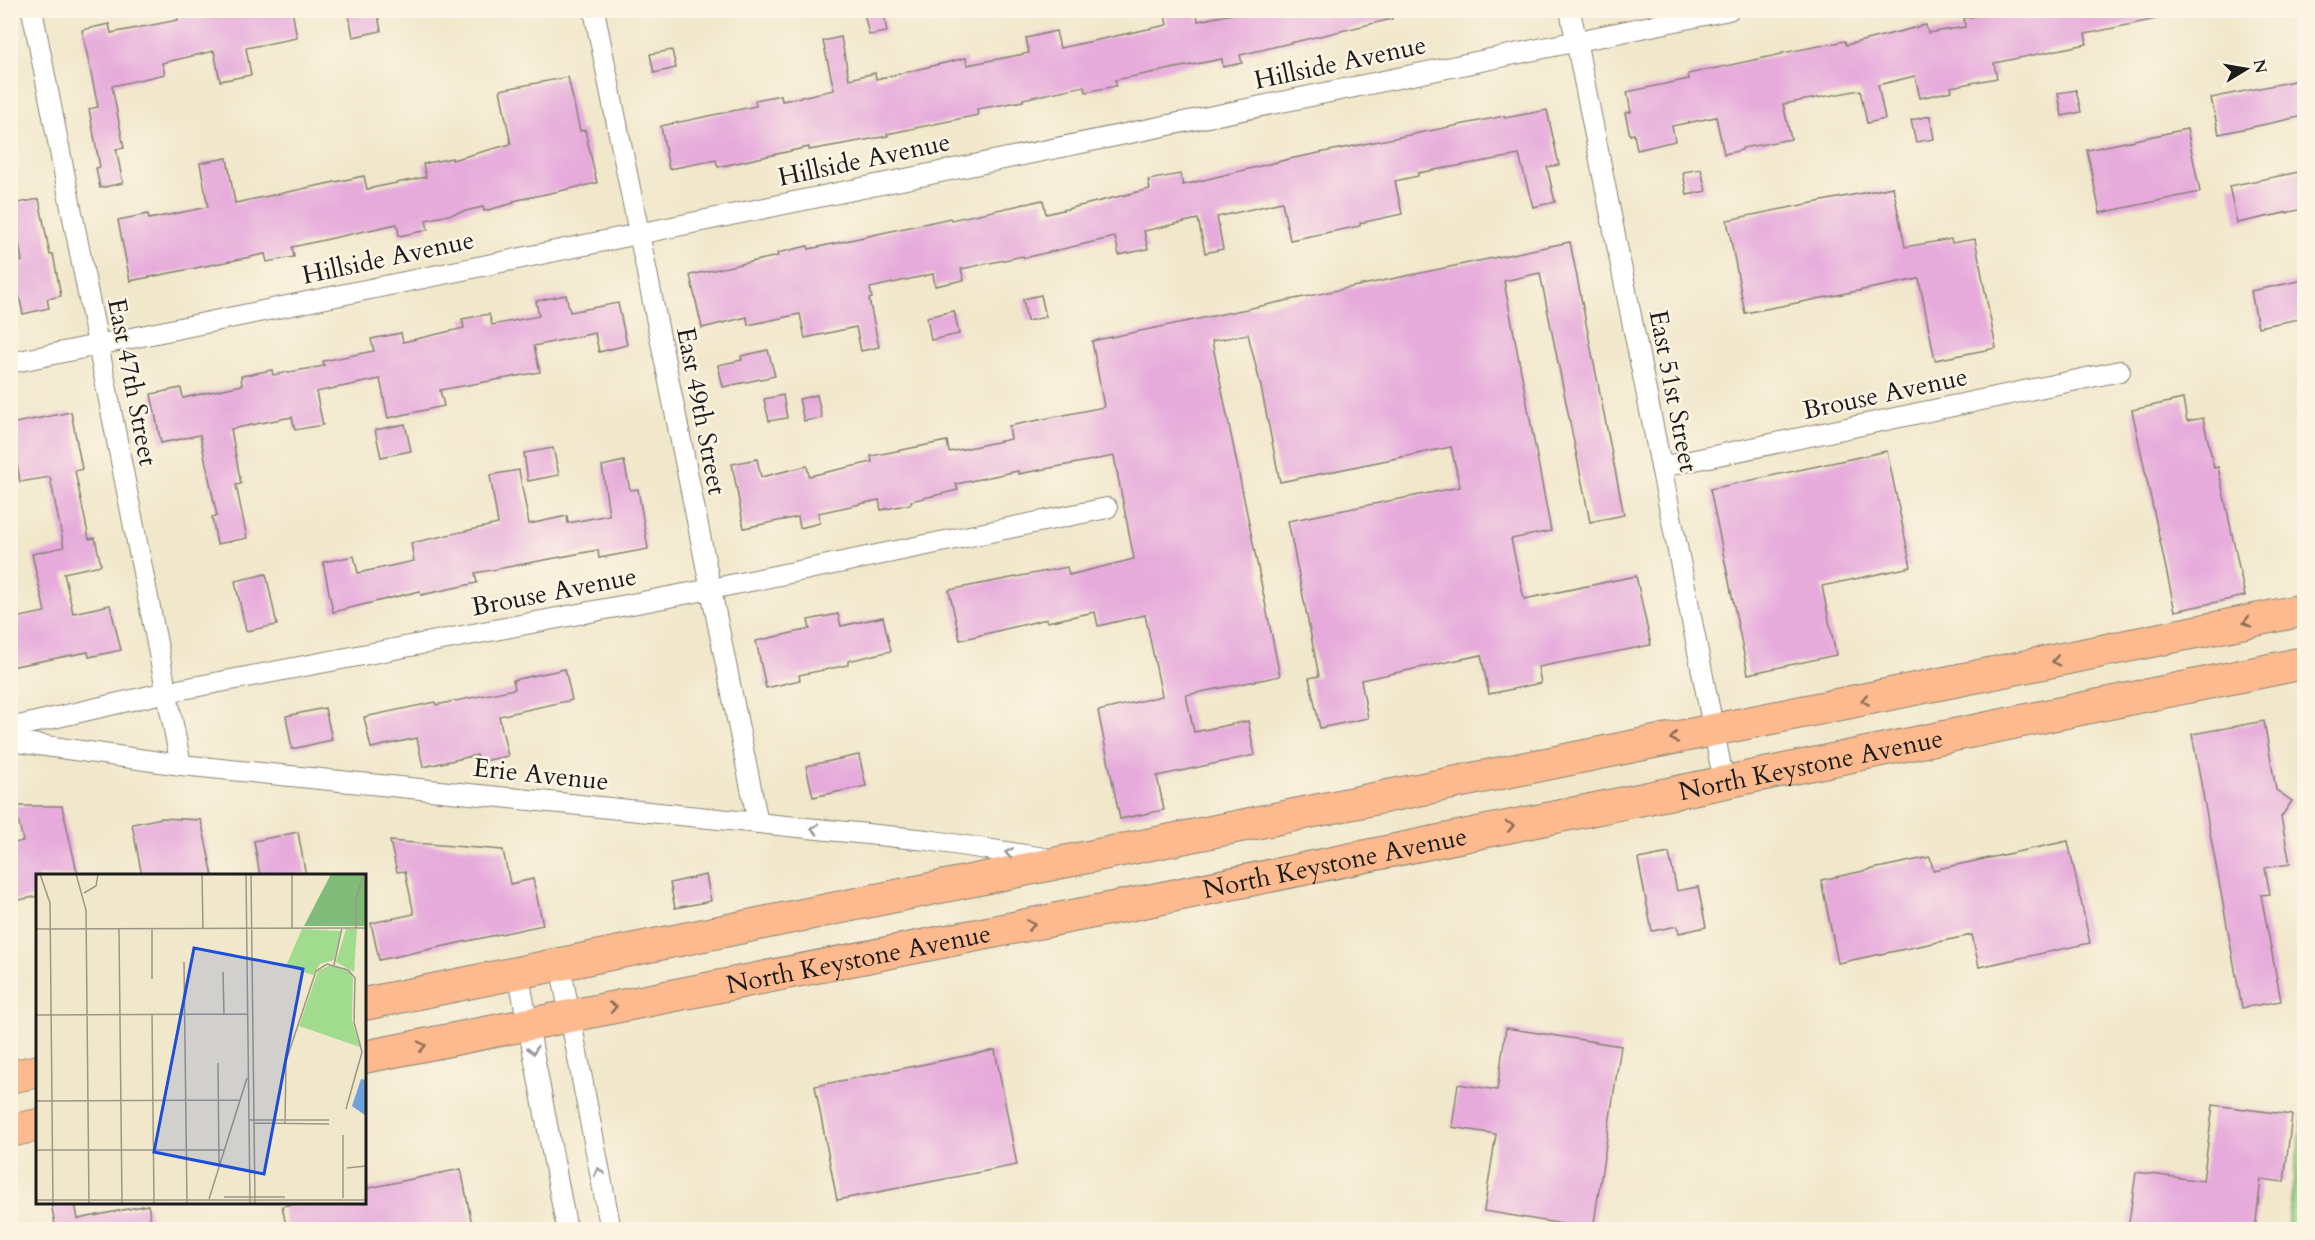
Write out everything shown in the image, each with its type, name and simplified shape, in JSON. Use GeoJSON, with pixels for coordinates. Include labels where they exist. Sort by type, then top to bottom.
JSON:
{"type":"FeatureCollection","features":[{"type":"Feature","properties":{"kind":"main road","name":"North Keystone Avenue"},"geometry":{"type":"LineString","coordinates":[[366,1004],[2304,610]]}},
{"type":"Feature","properties":{"kind":"main road","name":"North Keystone Avenue"},"geometry":{"type":"LineString","coordinates":[[366,1058],[570,1015],[1115,908],[2304,663]]}},
{"type":"Feature","properties":{"kind":"main road"},"geometry":{"type":"LineString","coordinates":[[10,1077],[36,1071]]}},
{"type":"Feature","properties":{"kind":"main road"},"geometry":{"type":"LineString","coordinates":[[10,1131],[36,1125]]}},
{"type":"Feature","properties":{"kind":"street","name":"East 47th Street"},"geometry":{"type":"LineString","coordinates":[[32,10],[181,765]]}},
{"type":"Feature","properties":{"kind":"street","name":"East 49th Street"},"geometry":{"type":"LineString","coordinates":[[594,10],[758,823]]}},
{"type":"Feature","properties":{"kind":"street","name":"East 51st Street"},"geometry":{"type":"LineString","coordinates":[[1570,10],[1724,782]]}},
{"type":"Feature","properties":{"kind":"street","name":"Hillside Avenue"},"geometry":{"type":"LineString","coordinates":[[10,363],[1729,10]]}},
{"type":"Feature","properties":{"kind":"street","name":"Brouse Avenue"},"geometry":{"type":"LineString","coordinates":[[1661,467],[2120,371]]}},
{"type":"Feature","properties":{"kind":"street","name":"Brouse Avenue"},"geometry":{"type":"LineString","coordinates":[[10,728],[167,692],[711,589],[1107,508]]}},
{"type":"Feature","properties":{"kind":"street","name":"Erie Avenue"},"geometry":{"type":"LineString","coordinates":[[10,741],[181,765],[927,840],[1066,862]]}},
{"type":"Feature","properties":{"kind":"street"},"geometry":{"type":"LineString","coordinates":[[560,964],[610,1230]]}},
{"type":"Feature","properties":{"kind":"street"},"geometry":{"type":"LineString","coordinates":[[518,972],[567,1230]]}},
{"type":"Feature","properties":{"kind":"green space"},"geometry":{"type":"Polygon","coordinates":[[[2304,1109],[2304,1229],[2287,1229],[2304,1109]]]}},
{"type":"Feature","properties":{"kind":"building"},"geometry":{"type":"Polygon","coordinates":[[[176,10],[292,10],[297,38],[246,48],[251,75],[220,81],[214,51],[162,63],[165,74],[112,86],[124,148],[116,149],[123,183],[100,188],[96,168],[100,167],[89,109],[98,107],[82,30],[109,24],[111,33],[178,20],[176,10]]]}},
{"type":"Feature","properties":{"kind":"building"},"geometry":{"type":"Polygon","coordinates":[[[348,10],[377,10],[381,31],[353,37],[348,10]]]}},
{"type":"Feature","properties":{"kind":"building"},"geometry":{"type":"Polygon","coordinates":[[[883,10],[887,32],[869,35],[864,13],[883,10]]]}},
{"type":"Feature","properties":{"kind":"building"},"geometry":{"type":"Polygon","coordinates":[[[1164,10],[1196,10],[1198,21],[1251,10],[1391,10],[1392,19],[1240,55],[1242,63],[1223,67],[1222,59],[1115,80],[1116,86],[1086,92],[1084,86],[1023,99],[1023,101],[977,109],[978,115],[887,134],[888,136],[809,150],[809,147],[718,167],[716,160],[669,169],[661,126],[756,106],[755,100],[781,95],[782,101],[834,90],[823,41],[841,37],[849,79],[875,73],[876,79],[966,58],[967,65],[1029,53],[1026,38],[1056,31],[1060,48],[1167,25],[1164,10]]]}},
{"type":"Feature","properties":{"kind":"building"},"geometry":{"type":"Polygon","coordinates":[[[2009,10],[2155,10],[2156,19],[2085,34],[2087,44],[1994,63],[1997,78],[1951,87],[1952,91],[1920,98],[1915,76],[1878,85],[1885,119],[1867,123],[1860,90],[1783,104],[1791,139],[1742,148],[1742,150],[1724,154],[1716,117],[1672,126],[1675,141],[1637,150],[1634,134],[1630,135],[1625,113],[1631,112],[1627,92],[1689,79],[1688,74],[1845,41],[1846,45],[1926,25],[1928,33],[1965,27],[1964,18],[2009,10]]]}},
{"type":"Feature","properties":{"kind":"building"},"geometry":{"type":"Polygon","coordinates":[[[672,50],[676,68],[654,73],[650,54],[672,50]]]}},
{"type":"Feature","properties":{"kind":"building"},"geometry":{"type":"Polygon","coordinates":[[[568,77],[580,131],[585,130],[597,183],[513,201],[514,203],[484,211],[483,207],[426,220],[428,230],[399,236],[397,224],[292,247],[294,257],[267,262],[265,254],[130,281],[118,220],[148,214],[149,219],[208,207],[200,163],[227,158],[235,203],[364,176],[367,189],[426,177],[423,164],[452,158],[452,160],[511,144],[500,90],[568,77]]]}},
{"type":"Feature","properties":{"kind":"building"},"geometry":{"type":"Polygon","coordinates":[[[2304,79],[2304,116],[2219,134],[2211,98],[2304,79]]]}},
{"type":"Feature","properties":{"kind":"building"},"geometry":{"type":"Polygon","coordinates":[[[2076,90],[2081,112],[2062,116],[2058,93],[2076,90]]]}},
{"type":"Feature","properties":{"kind":"building"},"geometry":{"type":"Polygon","coordinates":[[[1547,110],[1559,165],[1547,167],[1555,202],[1533,207],[1519,155],[1418,173],[1418,176],[1395,181],[1402,214],[1360,223],[1360,226],[1290,240],[1282,202],[1217,217],[1223,249],[1205,253],[1198,219],[1144,231],[1148,249],[1119,255],[1115,237],[1024,258],[1023,256],[961,269],[964,280],[935,286],[933,274],[870,288],[872,298],[869,299],[879,347],[861,351],[856,327],[805,338],[800,314],[748,325],[747,317],[702,328],[690,275],[778,256],[777,253],[808,246],[809,249],[1043,200],[1046,214],[1150,189],[1148,180],[1180,174],[1183,185],[1289,159],[1504,116],[1505,118],[1547,110]]]}},
{"type":"Feature","properties":{"kind":"building"},"geometry":{"type":"Polygon","coordinates":[[[1930,116],[1934,139],[1916,142],[1911,120],[1930,116]]]}},
{"type":"Feature","properties":{"kind":"building"},"geometry":{"type":"Polygon","coordinates":[[[2187,129],[2200,192],[2100,213],[2087,150],[2187,129]]]}},
{"type":"Feature","properties":{"kind":"building"},"geometry":{"type":"Polygon","coordinates":[[[1701,169],[1706,191],[1687,195],[1683,172],[1701,169]]]}},
{"type":"Feature","properties":{"kind":"building"},"geometry":{"type":"Polygon","coordinates":[[[2304,171],[2304,209],[2237,223],[2229,186],[2304,171]]]}},
{"type":"Feature","properties":{"kind":"building"},"geometry":{"type":"Polygon","coordinates":[[[1893,187],[1905,247],[1951,239],[1952,243],[1975,239],[1996,348],[1935,360],[1919,279],[1745,313],[1727,220],[1893,187]]]}},
{"type":"Feature","properties":{"kind":"building"},"geometry":{"type":"Polygon","coordinates":[[[39,199],[61,296],[47,299],[49,308],[23,314],[12,263],[22,261],[12,204],[39,199]]]}},
{"type":"Feature","properties":{"kind":"building"},"geometry":{"type":"Polygon","coordinates":[[[1570,242],[1624,515],[1590,522],[1540,273],[1504,281],[1551,531],[1511,539],[1524,599],[1636,576],[1651,645],[1538,667],[1541,683],[1489,694],[1481,655],[1361,680],[1368,718],[1320,728],[1309,678],[1319,676],[1288,521],[1460,487],[1451,447],[1280,482],[1248,334],[1212,341],[1280,676],[1186,695],[1194,732],[1248,721],[1255,755],[1157,776],[1164,810],[1120,819],[1098,711],[1162,696],[1145,615],[1098,626],[1095,612],[1047,622],[1047,619],[960,640],[949,590],[1067,567],[1069,575],[1134,559],[1114,456],[1018,474],[1018,471],[956,484],[958,490],[881,510],[879,500],[818,513],[820,523],[800,528],[798,517],[744,528],[732,464],[757,459],[761,477],[807,466],[809,476],[872,462],[871,456],[947,441],[949,452],[1011,439],[1009,426],[1104,407],[1092,341],[1570,242]]]}},
{"type":"Feature","properties":{"kind":"building"},"geometry":{"type":"Polygon","coordinates":[[[2304,280],[2304,318],[2258,327],[2251,291],[2304,280]]]}},
{"type":"Feature","properties":{"kind":"building"},"geometry":{"type":"Polygon","coordinates":[[[566,295],[570,312],[618,303],[627,345],[599,352],[595,333],[534,346],[540,372],[440,390],[444,406],[388,418],[380,379],[316,392],[323,425],[295,430],[292,417],[231,429],[241,484],[236,485],[247,538],[217,544],[212,517],[217,516],[200,435],[161,443],[151,394],[181,388],[183,398],[242,385],[241,376],[272,370],[273,375],[324,366],[323,361],[374,351],[371,339],[401,333],[403,342],[464,328],[462,319],[489,314],[492,325],[539,316],[536,301],[566,295]]]}},
{"type":"Feature","properties":{"kind":"building"},"geometry":{"type":"Polygon","coordinates":[[[1041,295],[1046,317],[1027,321],[1023,299],[1041,295]]]}},
{"type":"Feature","properties":{"kind":"building"},"geometry":{"type":"Polygon","coordinates":[[[954,311],[959,334],[931,340],[927,317],[954,311]]]}},
{"type":"Feature","properties":{"kind":"building"},"geometry":{"type":"Polygon","coordinates":[[[768,350],[775,376],[723,387],[718,365],[742,360],[741,356],[768,350]]]}},
{"type":"Feature","properties":{"kind":"building"},"geometry":{"type":"Polygon","coordinates":[[[783,395],[787,418],[769,421],[764,399],[783,395]]]}},
{"type":"Feature","properties":{"kind":"building"},"geometry":{"type":"Polygon","coordinates":[[[817,395],[822,418],[804,421],[799,399],[817,395]]]}},
{"type":"Feature","properties":{"kind":"building"},"geometry":{"type":"Polygon","coordinates":[[[2183,399],[2187,421],[2203,418],[2214,468],[2218,467],[2245,596],[2175,611],[2132,410],[2183,399]]]}},
{"type":"Feature","properties":{"kind":"building"},"geometry":{"type":"Polygon","coordinates":[[[71,412],[82,469],[75,471],[89,539],[95,538],[101,565],[64,573],[73,613],[110,605],[121,650],[89,657],[88,652],[10,667],[10,619],[45,612],[32,554],[64,547],[50,477],[20,482],[10,424],[71,412]]]}},
{"type":"Feature","properties":{"kind":"building"},"geometry":{"type":"Polygon","coordinates":[[[405,424],[411,451],[381,457],[375,430],[405,424]]]}},
{"type":"Feature","properties":{"kind":"building"},"geometry":{"type":"Polygon","coordinates":[[[553,448],[559,475],[528,481],[524,453],[553,448]]]}},
{"type":"Feature","properties":{"kind":"building"},"geometry":{"type":"Polygon","coordinates":[[[1887,451],[1911,567],[1822,586],[1836,655],[1748,674],[1710,489],[1887,451]]]}},
{"type":"Feature","properties":{"kind":"building"},"geometry":{"type":"Polygon","coordinates":[[[624,461],[630,490],[638,489],[648,549],[599,558],[598,550],[475,573],[477,583],[421,595],[420,591],[333,612],[323,562],[354,556],[358,573],[414,561],[411,543],[498,524],[490,475],[519,470],[529,524],[567,516],[568,523],[609,515],[602,466],[624,461]]]}},
{"type":"Feature","properties":{"kind":"building"},"geometry":{"type":"Polygon","coordinates":[[[266,574],[277,625],[246,631],[235,581],[266,574]]]}},
{"type":"Feature","properties":{"kind":"building"},"geometry":{"type":"Polygon","coordinates":[[[838,614],[841,626],[883,617],[891,651],[848,661],[848,665],[799,675],[800,680],[766,688],[756,641],[810,629],[808,620],[838,614]]]}},
{"type":"Feature","properties":{"kind":"building"},"geometry":{"type":"Polygon","coordinates":[[[565,669],[572,700],[499,716],[508,756],[479,762],[477,755],[423,767],[417,738],[371,748],[364,717],[435,702],[436,705],[515,689],[513,680],[565,669]]]}},
{"type":"Feature","properties":{"kind":"building"},"geometry":{"type":"Polygon","coordinates":[[[325,708],[332,740],[292,749],[286,716],[325,708]]]}},
{"type":"Feature","properties":{"kind":"building"},"geometry":{"type":"Polygon","coordinates":[[[2264,721],[2276,790],[2292,801],[2281,817],[2290,864],[2265,868],[2270,894],[2261,895],[2281,1001],[2242,1008],[2192,734],[2264,721]]]}},
{"type":"Feature","properties":{"kind":"building"},"geometry":{"type":"Polygon","coordinates":[[[859,755],[866,786],[813,797],[806,766],[859,755]]]}},
{"type":"Feature","properties":{"kind":"building"},"geometry":{"type":"Polygon","coordinates":[[[15,806],[62,806],[78,874],[36,874],[36,896],[10,902],[10,844],[23,841],[15,806]]]}},
{"type":"Feature","properties":{"kind":"building"},"geometry":{"type":"Polygon","coordinates":[[[162,818],[201,820],[213,874],[142,874],[132,824],[162,818]]]}},
{"type":"Feature","properties":{"kind":"building"},"geometry":{"type":"Polygon","coordinates":[[[298,832],[306,874],[260,874],[254,841],[298,832]]]}},
{"type":"Feature","properties":{"kind":"building"},"geometry":{"type":"Polygon","coordinates":[[[390,841],[503,850],[510,884],[533,879],[543,925],[379,960],[371,923],[414,914],[405,871],[397,872],[390,841]]]}},
{"type":"Feature","properties":{"kind":"building"},"geometry":{"type":"Polygon","coordinates":[[[2068,841],[2090,943],[1979,967],[1972,935],[1838,963],[1821,880],[1930,857],[1933,870],[2068,841]]]}},
{"type":"Feature","properties":{"kind":"building"},"geometry":{"type":"Polygon","coordinates":[[[1669,853],[1677,891],[1698,887],[1706,927],[1679,933],[1677,926],[1652,931],[1638,859],[1669,853]]]}},
{"type":"Feature","properties":{"kind":"building"},"geometry":{"type":"Polygon","coordinates":[[[706,875],[711,901],[675,908],[670,883],[706,875]]]}},
{"type":"Feature","properties":{"kind":"building"},"geometry":{"type":"Polygon","coordinates":[[[1506,1028],[1621,1046],[1593,1229],[1484,1211],[1496,1134],[1452,1127],[1458,1084],[1497,1090],[1506,1028]]]}},
{"type":"Feature","properties":{"kind":"building"},"geometry":{"type":"Polygon","coordinates":[[[995,1050],[1017,1165],[837,1200],[815,1086],[995,1050]]]}},
{"type":"Feature","properties":{"kind":"building"},"geometry":{"type":"Polygon","coordinates":[[[2213,1105],[2292,1115],[2284,1182],[2261,1179],[2255,1230],[2128,1230],[2136,1172],[2203,1181],[2213,1105]]]}},
{"type":"Feature","properties":{"kind":"building"},"geometry":{"type":"Polygon","coordinates":[[[461,1169],[473,1230],[287,1230],[282,1206],[366,1204],[366,1189],[461,1169]]]}},
{"type":"Feature","properties":{"kind":"building"},"geometry":{"type":"Polygon","coordinates":[[[51,1204],[75,1204],[78,1219],[148,1205],[153,1230],[56,1230],[51,1204]]]}}]}
